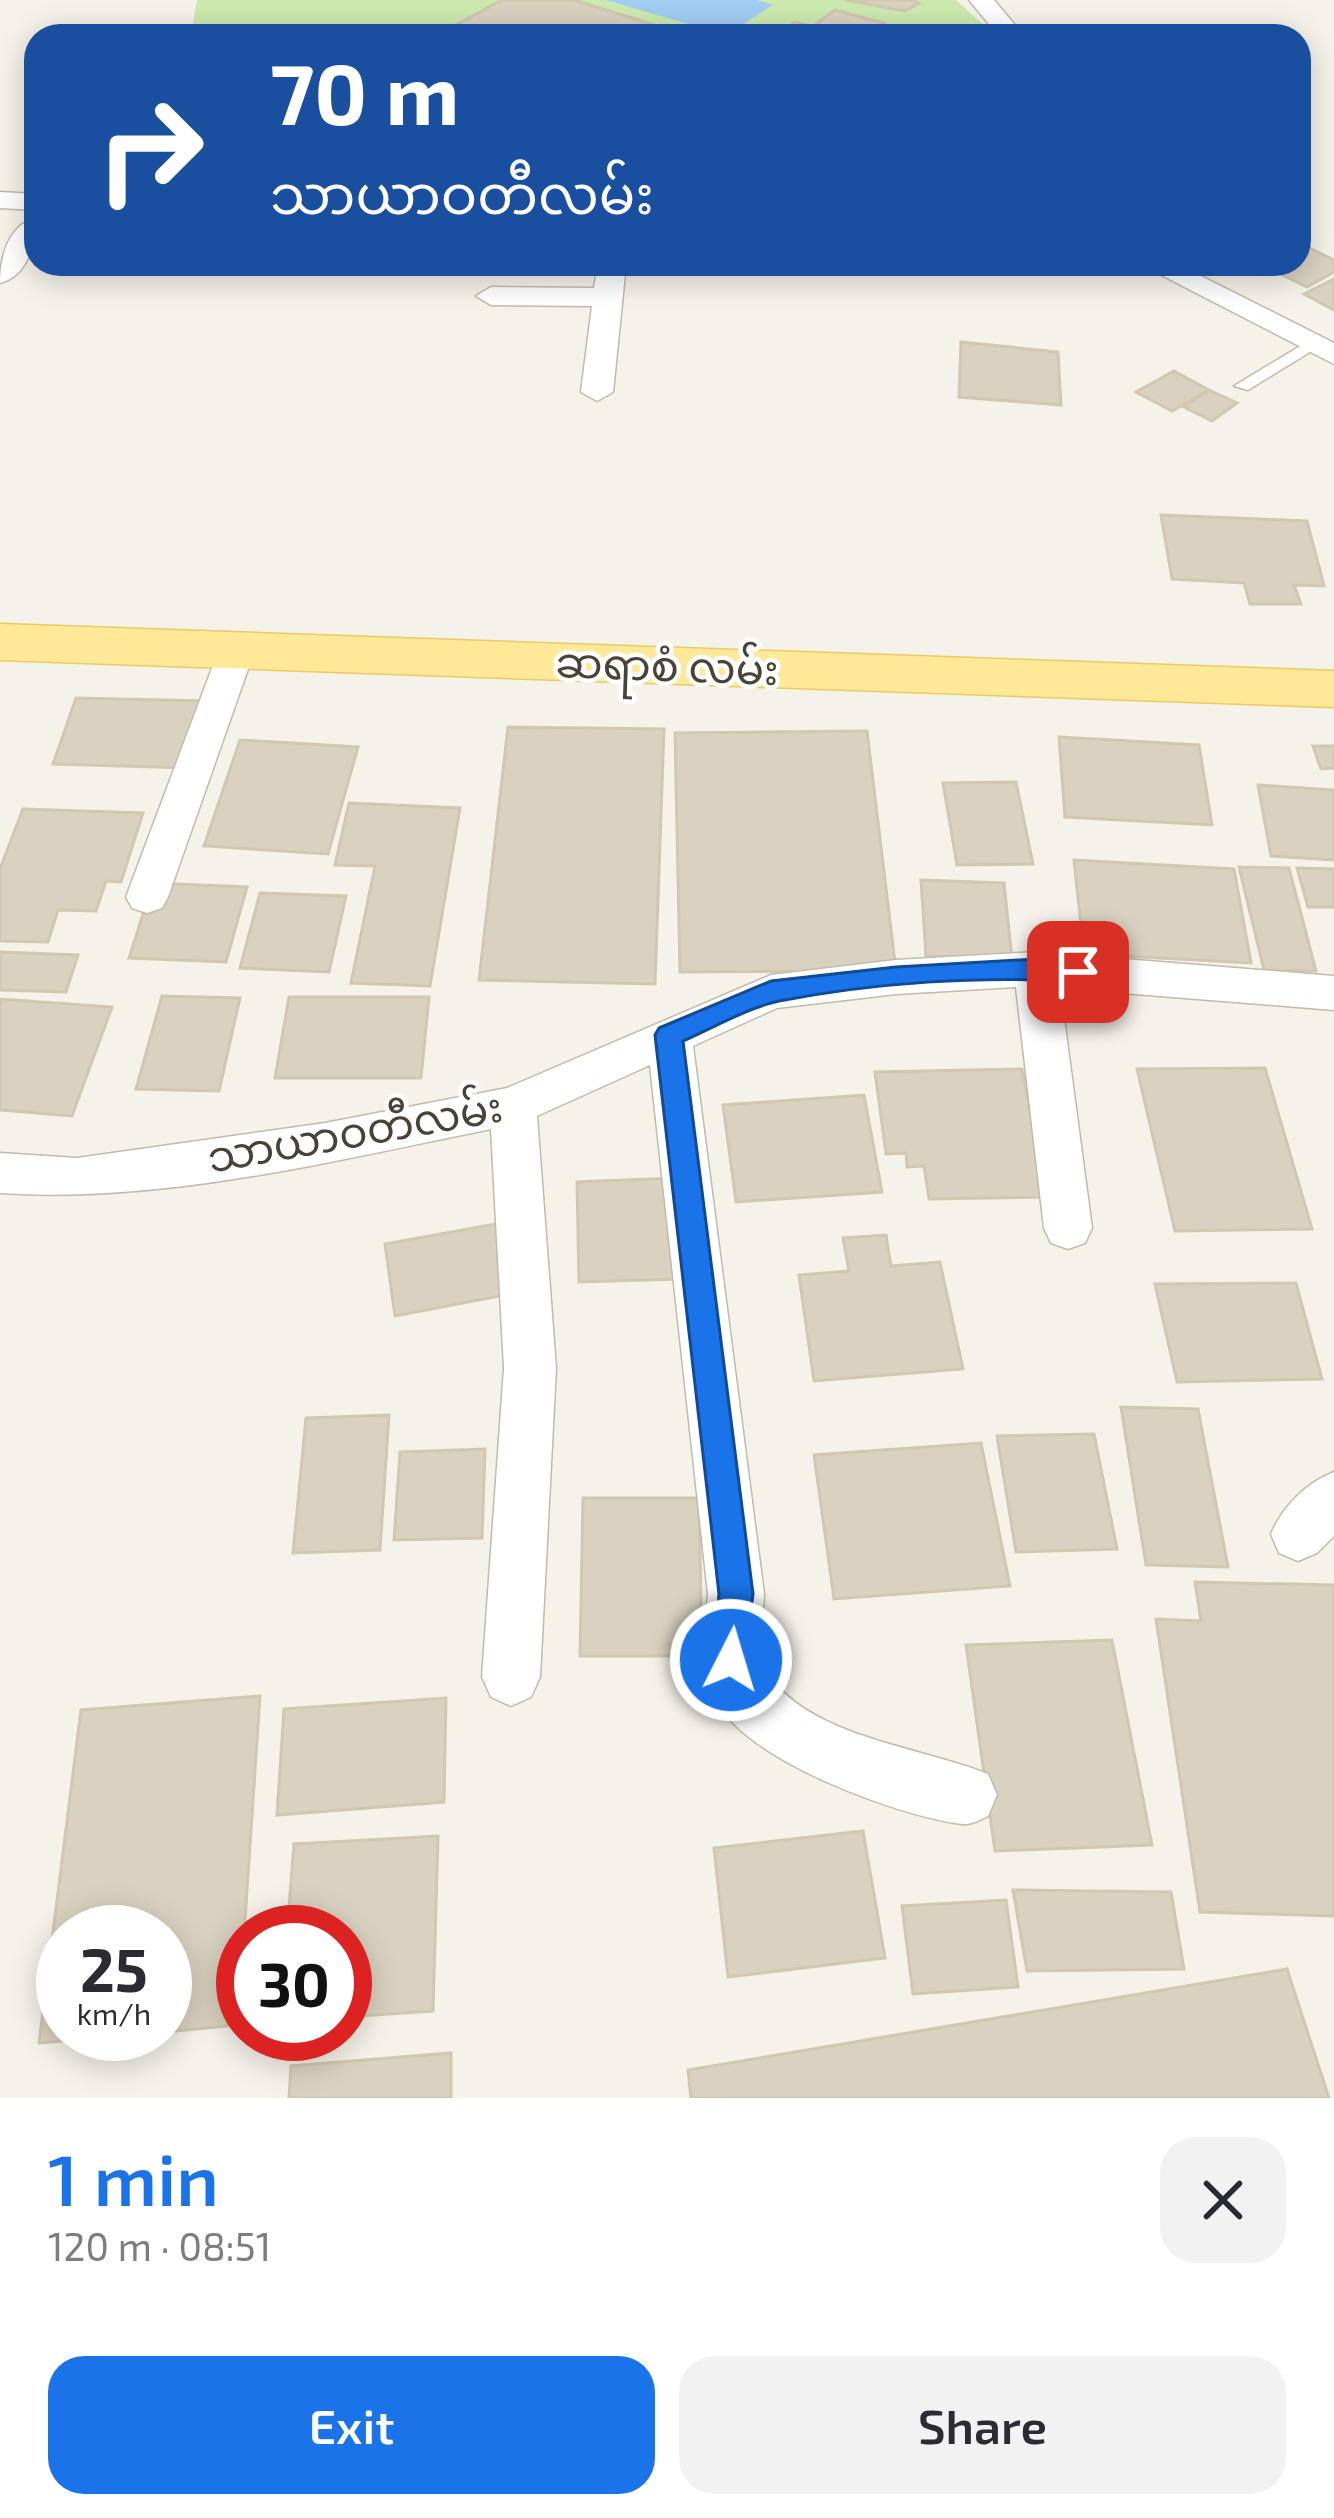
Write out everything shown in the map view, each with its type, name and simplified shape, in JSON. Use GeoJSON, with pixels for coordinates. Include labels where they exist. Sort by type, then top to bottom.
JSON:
{"type":"FeatureCollection","features":[{"type":"Feature","properties":{"kind":"main road","name":"ဆရာစံ လမ်း"},"geometry":{"type":"LineString","coordinates":[[0,642],[1334,689]]}},
{"type":"Feature","properties":{"kind":"street"},"geometry":{"type":"LineString","coordinates":[[981,0],[1002,24]]}},
{"type":"Feature","properties":{"kind":"street"},"geometry":{"type":"LineString","coordinates":[[0,274],[24,242]]}},
{"type":"Feature","properties":{"kind":"street"},"geometry":{"type":"LineString","coordinates":[[597,392],[611,276]]}},
{"type":"Feature","properties":{"kind":"street"},"geometry":{"type":"LineString","coordinates":[[1178,276],[1323,349]]}},
{"type":"Feature","properties":{"kind":"street"},"geometry":{"type":"LineString","coordinates":[[491,296],[608,297]]}},
{"type":"Feature","properties":{"kind":"street"},"geometry":{"type":"LineString","coordinates":[[147,897],[236,652]]}},
{"type":"Feature","properties":{"kind":"street"},"geometry":{"type":"LineString","coordinates":[[1036,969],[1068,1228]]}},
{"type":"Feature","properties":{"kind":"street","name":"သာယာဝတီလမ်း"},"geometry":{"type":"LineString","coordinates":[[0,1173],[77,1178],[325,1143],[513,1106],[771,992],[896,977],[1036,969],[1334,993]]}},
{"type":"Feature","properties":{"kind":"street"},"geometry":{"type":"LineString","coordinates":[[669,1035],[736,1594],[731,1660],[755,1709],[792,1732],[851,1762],[967,1796]]}},
{"type":"Feature","properties":{"kind":"street"},"geometry":{"type":"LineString","coordinates":[[511,1677],[530,1368],[513,1106]]}},
{"type":"Feature","properties":{"kind":"lane"},"geometry":{"type":"LineString","coordinates":[[1242,386],[1323,349]]}},
{"type":"Feature","properties":{"kind":"green space"},"geometry":{"type":"Polygon","coordinates":[[[197,0],[956,0],[983,24],[193,24],[197,0]]]}},
{"type":"Feature","properties":{"kind":"water"},"geometry":{"type":"Polygon","coordinates":[[[606,0],[757,0],[773,5],[743,24],[688,24],[606,0]]]}},
{"type":"Feature","properties":{"kind":"building"},"geometry":{"type":"Polygon","coordinates":[[[502,0],[574,0],[651,24],[458,24],[502,0]]]}},
{"type":"Feature","properties":{"kind":"building"},"geometry":{"type":"Polygon","coordinates":[[[845,0],[910,0],[919,3],[905,11],[845,0]]]}},
{"type":"Feature","properties":{"kind":"building"},"geometry":{"type":"Polygon","coordinates":[[[835,10],[884,23],[883,24],[816,24],[835,10]]]}},
{"type":"Feature","properties":{"kind":"building"},"geometry":{"type":"Polygon","coordinates":[[[1311,249],[1334,260],[1334,272],[1307,287],[1285,276],[1311,276],[1311,249]]]}},
{"type":"Feature","properties":{"kind":"building"},"geometry":{"type":"Polygon","coordinates":[[[1334,279],[1334,310],[1304,294],[1334,279]]]}},
{"type":"Feature","properties":{"kind":"building"},"geometry":{"type":"Polygon","coordinates":[[[961,342],[1058,352],[1061,405],[959,397],[961,342]]]}},
{"type":"Feature","properties":{"kind":"building"},"geometry":{"type":"Polygon","coordinates":[[[1174,371],[1209,390],[1172,411],[1136,392],[1174,371]]]}},
{"type":"Feature","properties":{"kind":"building"},"geometry":{"type":"Polygon","coordinates":[[[1209,390],[1237,403],[1212,421],[1184,407],[1209,390]]]}},
{"type":"Feature","properties":{"kind":"building"},"geometry":{"type":"Polygon","coordinates":[[[1161,515],[1307,521],[1324,586],[1294,585],[1301,604],[1250,604],[1244,583],[1172,579],[1161,515]]]}},
{"type":"Feature","properties":{"kind":"building"},"geometry":{"type":"Polygon","coordinates":[[[76,698],[209,701],[189,768],[53,764],[76,698]]]}},
{"type":"Feature","properties":{"kind":"building"},"geometry":{"type":"Polygon","coordinates":[[[508,727],[664,729],[655,984],[479,980],[508,727]]]}},
{"type":"Feature","properties":{"kind":"building"},"geometry":{"type":"Polygon","coordinates":[[[867,731],[896,971],[680,972],[675,733],[867,731]]]}},
{"type":"Feature","properties":{"kind":"building"},"geometry":{"type":"Polygon","coordinates":[[[1059,737],[1199,745],[1212,825],[1065,817],[1059,737]]]}},
{"type":"Feature","properties":{"kind":"building"},"geometry":{"type":"Polygon","coordinates":[[[240,740],[358,747],[328,854],[204,846],[240,740]]]}},
{"type":"Feature","properties":{"kind":"building"},"geometry":{"type":"Polygon","coordinates":[[[1313,746],[1334,746],[1334,768],[1321,769],[1313,746]]]}},
{"type":"Feature","properties":{"kind":"building"},"geometry":{"type":"Polygon","coordinates":[[[1016,782],[1033,864],[957,865],[943,783],[1016,782]]]}},
{"type":"Feature","properties":{"kind":"building"},"geometry":{"type":"Polygon","coordinates":[[[1258,785],[1334,790],[1334,860],[1271,856],[1258,785]]]}},
{"type":"Feature","properties":{"kind":"building"},"geometry":{"type":"Polygon","coordinates":[[[349,803],[460,808],[430,986],[351,983],[375,866],[335,865],[349,803]]]}},
{"type":"Feature","properties":{"kind":"building"},"geometry":{"type":"Polygon","coordinates":[[[23,809],[143,813],[121,882],[106,881],[96,911],[58,910],[48,942],[0,941],[0,869],[23,809]]]}},
{"type":"Feature","properties":{"kind":"building"},"geometry":{"type":"Polygon","coordinates":[[[1074,860],[1234,869],[1251,963],[1084,954],[1074,860]]]}},
{"type":"Feature","properties":{"kind":"building"},"geometry":{"type":"Polygon","coordinates":[[[1239,867],[1289,868],[1316,971],[1264,970],[1239,867]]]}},
{"type":"Feature","properties":{"kind":"building"},"geometry":{"type":"Polygon","coordinates":[[[1297,868],[1334,869],[1334,907],[1308,907],[1297,868]]]}},
{"type":"Feature","properties":{"kind":"building"},"geometry":{"type":"Polygon","coordinates":[[[921,880],[1004,883],[1012,959],[926,956],[921,880]]]}},
{"type":"Feature","properties":{"kind":"building"},"geometry":{"type":"Polygon","coordinates":[[[153,883],[247,887],[226,962],[129,958],[153,883]]]}},
{"type":"Feature","properties":{"kind":"building"},"geometry":{"type":"Polygon","coordinates":[[[260,893],[346,896],[329,972],[240,968],[260,893]]]}},
{"type":"Feature","properties":{"kind":"building"},"geometry":{"type":"Polygon","coordinates":[[[0,952],[78,955],[66,992],[0,990],[0,952]]]}},
{"type":"Feature","properties":{"kind":"building"},"geometry":{"type":"Polygon","coordinates":[[[162,996],[240,998],[219,1091],[136,1089],[162,996]]]}},
{"type":"Feature","properties":{"kind":"building"},"geometry":{"type":"Polygon","coordinates":[[[289,997],[429,997],[421,1078],[275,1078],[289,997]]]}},
{"type":"Feature","properties":{"kind":"building"},"geometry":{"type":"Polygon","coordinates":[[[0,999],[112,1007],[72,1116],[0,1110],[0,999]]]}},
{"type":"Feature","properties":{"kind":"building"},"geometry":{"type":"Polygon","coordinates":[[[1265,1068],[1312,1229],[1175,1231],[1137,1069],[1265,1068]]]}},
{"type":"Feature","properties":{"kind":"building"},"geometry":{"type":"Polygon","coordinates":[[[1022,1069],[1046,1197],[929,1199],[924,1166],[907,1167],[906,1153],[886,1154],[875,1072],[1022,1069]]]}},
{"type":"Feature","properties":{"kind":"building"},"geometry":{"type":"Polygon","coordinates":[[[864,1095],[882,1192],[736,1202],[723,1105],[864,1095]]]}},
{"type":"Feature","properties":{"kind":"building"},"geometry":{"type":"Polygon","coordinates":[[[673,1178],[680,1279],[579,1282],[577,1182],[673,1178]]]}},
{"type":"Feature","properties":{"kind":"building"},"geometry":{"type":"Polygon","coordinates":[[[507,1222],[520,1292],[395,1316],[385,1244],[507,1222]]]}},
{"type":"Feature","properties":{"kind":"building"},"geometry":{"type":"Polygon","coordinates":[[[886,1235],[891,1266],[940,1262],[963,1369],[814,1381],[799,1275],[849,1271],[843,1238],[886,1235]]]}},
{"type":"Feature","properties":{"kind":"building"},"geometry":{"type":"Polygon","coordinates":[[[1296,1283],[1322,1379],[1177,1382],[1155,1284],[1296,1283]]]}},
{"type":"Feature","properties":{"kind":"building"},"geometry":{"type":"Polygon","coordinates":[[[1121,1407],[1198,1409],[1228,1567],[1146,1565],[1121,1407]]]}},
{"type":"Feature","properties":{"kind":"building"},"geometry":{"type":"Polygon","coordinates":[[[389,1415],[380,1550],[293,1553],[306,1418],[389,1415]]]}},
{"type":"Feature","properties":{"kind":"building"},"geometry":{"type":"Polygon","coordinates":[[[1094,1434],[1117,1549],[1016,1552],[997,1436],[1094,1434]]]}},
{"type":"Feature","properties":{"kind":"building"},"geometry":{"type":"Polygon","coordinates":[[[981,1443],[1010,1586],[834,1599],[814,1455],[981,1443]]]}},
{"type":"Feature","properties":{"kind":"building"},"geometry":{"type":"Polygon","coordinates":[[[485,1449],[482,1538],[394,1540],[400,1452],[485,1449]]]}},
{"type":"Feature","properties":{"kind":"building"},"geometry":{"type":"Polygon","coordinates":[[[583,1498],[699,1498],[702,1656],[580,1656],[583,1498]]]}},
{"type":"Feature","properties":{"kind":"building"},"geometry":{"type":"Polygon","coordinates":[[[1195,1582],[1334,1585],[1334,1916],[1200,1912],[1156,1619],[1201,1621],[1195,1582]]]}},
{"type":"Feature","properties":{"kind":"building"},"geometry":{"type":"Polygon","coordinates":[[[1112,1640],[1152,1845],[995,1851],[966,1645],[1112,1640]]]}},
{"type":"Feature","properties":{"kind":"building"},"geometry":{"type":"Polygon","coordinates":[[[260,1696],[246,1905],[216,1905],[216,2027],[192,2029],[192,1905],[56,1905],[81,1710],[260,1696]]]}},
{"type":"Feature","properties":{"kind":"building"},"geometry":{"type":"Polygon","coordinates":[[[446,1698],[444,1802],[277,1815],[284,1709],[446,1698]]]}},
{"type":"Feature","properties":{"kind":"building"},"geometry":{"type":"Polygon","coordinates":[[[863,1831],[885,1958],[728,1977],[714,1848],[863,1831]]]}},
{"type":"Feature","properties":{"kind":"building"},"geometry":{"type":"Polygon","coordinates":[[[438,1836],[433,2011],[372,2015],[372,1905],[289,1905],[294,1844],[438,1836]]]}},
{"type":"Feature","properties":{"kind":"building"},"geometry":{"type":"Polygon","coordinates":[[[1013,1890],[1171,1892],[1184,1969],[1027,1971],[1013,1890]]]}},
{"type":"Feature","properties":{"kind":"building"},"geometry":{"type":"Polygon","coordinates":[[[1006,1900],[1018,1987],[913,1994],[902,1906],[1006,1900]]]}},
{"type":"Feature","properties":{"kind":"building"},"geometry":{"type":"Polygon","coordinates":[[[1287,1969],[1329,2098],[691,2098],[688,2070],[1287,1969]]]}},
{"type":"Feature","properties":{"kind":"building"},"geometry":{"type":"Polygon","coordinates":[[[451,2053],[451,2098],[289,2098],[291,2066],[451,2053]]]}},
{"type":"Feature","properties":{"kind":"route"},"geometry":{"type":"LineString","coordinates":[[731,1660],[736,1594],[669,1035],[771,992],[896,977],[1036,969],[1078,972]]}}]}
